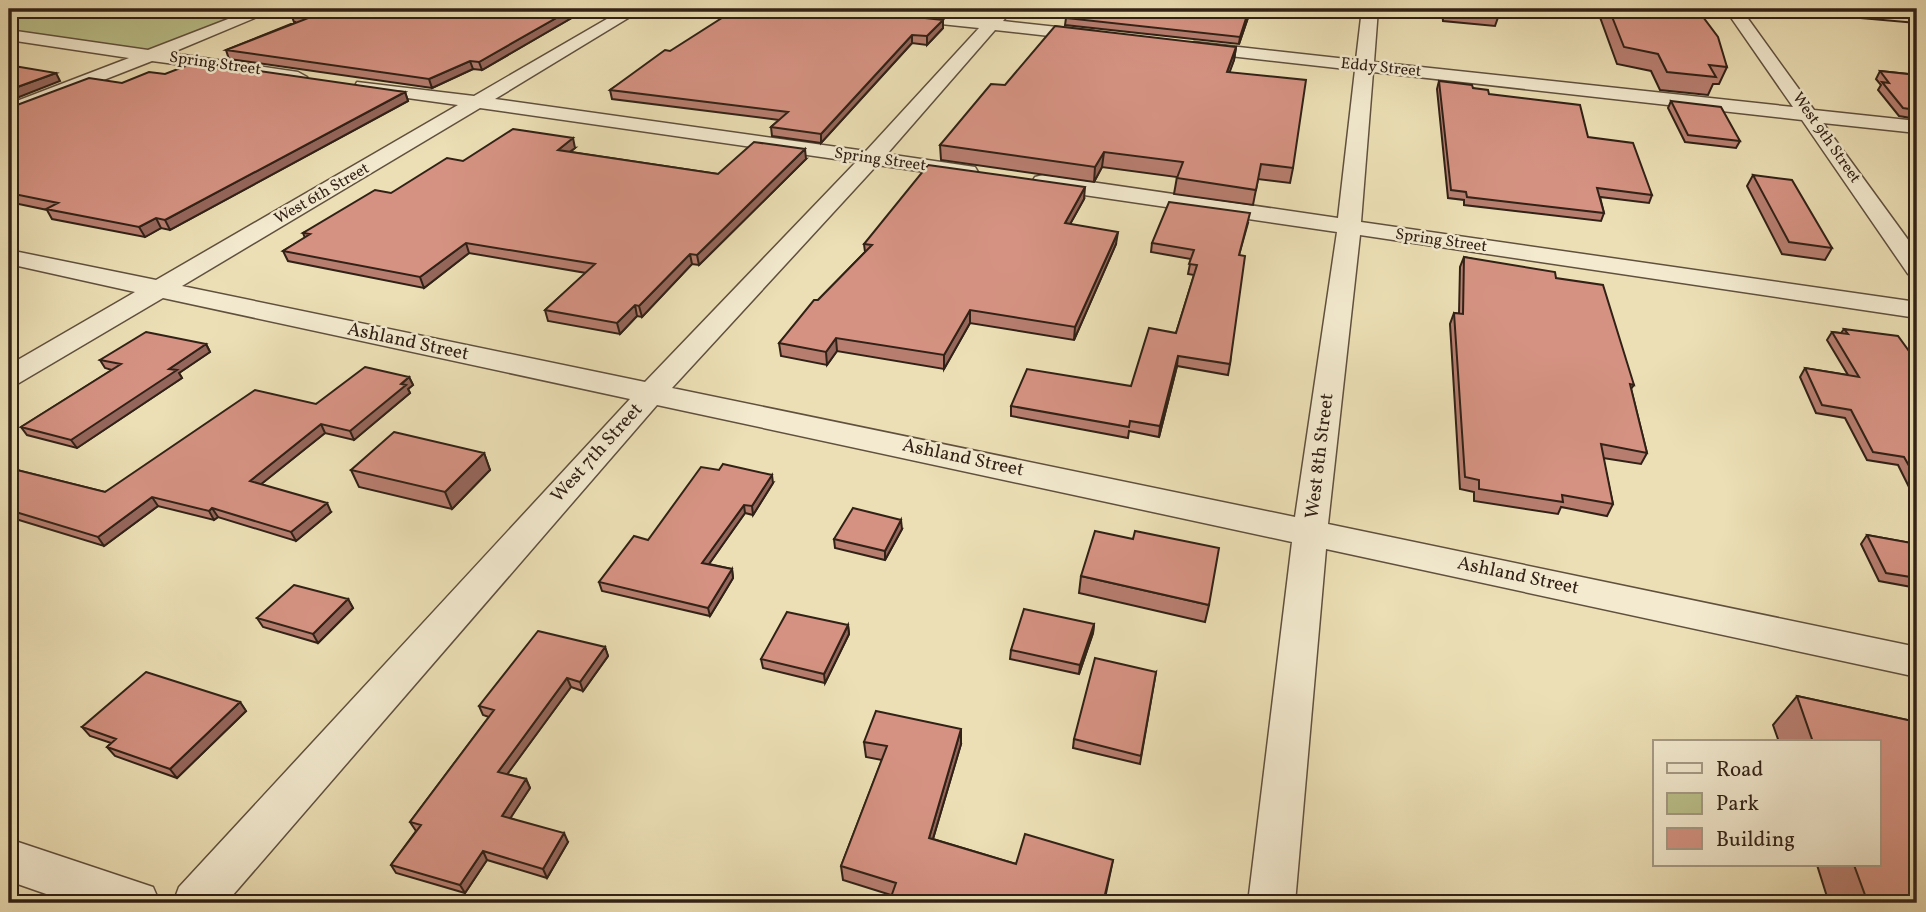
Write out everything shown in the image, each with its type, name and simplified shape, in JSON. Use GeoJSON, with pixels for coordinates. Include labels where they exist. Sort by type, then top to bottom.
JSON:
{"type":"FeatureCollection","features":[{"type":"Feature","properties":{"kind":"highway"},"geometry":{"type":"LineString","coordinates":[[1838,9],[1917,16]]}},
{"type":"Feature","properties":{"kind":"street"},"geometry":{"type":"LineString","coordinates":[[9,111],[268,9]]}},
{"type":"Feature","properties":{"kind":"street","name":"West 6th Street"},"geometry":{"type":"LineString","coordinates":[[9,377],[635,9]]}},
{"type":"Feature","properties":{"kind":"street"},"geometry":{"type":"LineString","coordinates":[[845,9],[998,17],[1114,38]]}},
{"type":"Feature","properties":{"kind":"street","name":"West 8th Street"},"geometry":{"type":"LineString","coordinates":[[1271,903],[1310,533],[1349,227],[1370,9]]}},
{"type":"Feature","properties":{"kind":"street","name":"West 9th Street"},"geometry":{"type":"LineString","coordinates":[[1733,9],[1917,269]]}},
{"type":"Feature","properties":{"kind":"street","name":"West 7th Street"},"geometry":{"type":"LineString","coordinates":[[196,903],[651,393],[871,159],[998,17]]}},
{"type":"Feature","properties":{"kind":"street","name":"Spring Street"},"geometry":{"type":"LineString","coordinates":[[9,36],[322,80]]}},
{"type":"Feature","properties":{"kind":"street","name":"Eddy Street"},"geometry":{"type":"LineString","coordinates":[[1181,46],[1917,127]]}},
{"type":"Feature","properties":{"kind":"street","name":"Spring Street"},"geometry":{"type":"LineString","coordinates":[[348,84],[989,175]]}},
{"type":"Feature","properties":{"kind":"street","name":"Spring Street"},"geometry":{"type":"LineString","coordinates":[[1028,180],[1917,310]]}},
{"type":"Feature","properties":{"kind":"street","name":"Ashland Street"},"geometry":{"type":"LineString","coordinates":[[9,257],[1917,662]]}},
{"type":"Feature","properties":{"kind":"street"},"geometry":{"type":"LineString","coordinates":[[9,860],[136,903]]}},
{"type":"Feature","properties":{"kind":"green space"},"geometry":{"type":"Polygon","coordinates":[[[9,9],[268,9],[151,55],[9,35],[9,9]]]}},
{"type":"Feature","properties":{"kind":"building"},"geometry":{"type":"Polygon","coordinates":[[[304,9],[572,9],[479,62],[470,61],[429,79],[226,50],[311,17],[291,14],[304,9]]]}},
{"type":"Feature","properties":{"kind":"building"},"geometry":{"type":"Polygon","coordinates":[[[736,9],[844,9],[943,20],[927,36],[912,35],[821,134],[771,127],[788,112],[610,90],[665,50],[670,51],[736,9]]]}},
{"type":"Feature","properties":{"kind":"building"},"geometry":{"type":"Polygon","coordinates":[[[1073,9],[1249,9],[1240,37],[1066,18],[1073,9]]]}},
{"type":"Feature","properties":{"kind":"building"},"geometry":{"type":"Polygon","coordinates":[[[1609,9],[1697,9],[1718,37],[1727,67],[1709,65],[1716,77],[1667,72],[1658,54],[1624,47],[1609,9]]]}},
{"type":"Feature","properties":{"kind":"building"},"geometry":{"type":"Polygon","coordinates":[[[1055,26],[1236,47],[1227,72],[1306,80],[1293,168],[1261,164],[1256,190],[1177,178],[1183,162],[1104,152],[1095,167],[940,145],[991,84],[1005,85],[1055,26]]]}},
{"type":"Feature","properties":{"kind":"building"},"geometry":{"type":"Polygon","coordinates":[[[196,62],[405,92],[165,220],[156,218],[139,227],[46,209],[58,203],[9,193],[9,108],[89,78],[122,83],[149,72],[165,74],[196,62]]]}},
{"type":"Feature","properties":{"kind":"building"},"geometry":{"type":"Polygon","coordinates":[[[14,66],[56,73],[9,90],[9,68],[14,66]]]}},
{"type":"Feature","properties":{"kind":"building"},"geometry":{"type":"Polygon","coordinates":[[[1880,71],[1917,75],[1917,110],[1903,108],[1882,82],[1889,83],[1880,71]]]}},
{"type":"Feature","properties":{"kind":"building"},"geometry":{"type":"Polygon","coordinates":[[[1439,81],[1472,85],[1473,88],[1488,90],[1489,94],[1580,105],[1588,137],[1633,143],[1652,195],[1597,188],[1604,213],[1467,197],[1466,192],[1451,190],[1439,81]]]}},
{"type":"Feature","properties":{"kind":"building"},"geometry":{"type":"Polygon","coordinates":[[[1671,101],[1721,107],[1740,141],[1688,135],[1671,101]]]}},
{"type":"Feature","properties":{"kind":"building"},"geometry":{"type":"Polygon","coordinates":[[[513,129],[573,138],[558,150],[718,174],[754,142],[805,149],[697,255],[690,254],[639,306],[635,305],[617,323],[545,310],[595,264],[466,243],[420,277],[283,251],[310,234],[303,233],[375,190],[391,193],[447,158],[463,161],[513,129]]]}},
{"type":"Feature","properties":{"kind":"building"},"geometry":{"type":"Polygon","coordinates":[[[928,165],[1085,187],[1065,223],[1118,232],[1075,327],[970,310],[944,355],[836,338],[826,352],[779,343],[814,300],[818,300],[872,245],[864,244],[928,165]]]}},
{"type":"Feature","properties":{"kind":"building"},"geometry":{"type":"Polygon","coordinates":[[[1753,175],[1792,180],[1832,248],[1789,242],[1753,175]]]}},
{"type":"Feature","properties":{"kind":"building"},"geometry":{"type":"Polygon","coordinates":[[[1169,202],[1250,213],[1239,255],[1245,256],[1230,364],[1178,356],[1160,426],[1130,421],[1129,427],[1011,406],[1027,369],[1131,386],[1149,328],[1176,333],[1197,265],[1189,264],[1194,250],[1152,243],[1169,202]]]}},
{"type":"Feature","properties":{"kind":"building"},"geometry":{"type":"Polygon","coordinates":[[[1464,257],[1555,272],[1556,278],[1603,285],[1634,385],[1630,384],[1647,453],[1601,444],[1613,504],[1562,495],[1563,502],[1479,489],[1479,480],[1465,477],[1454,313],[1463,314],[1464,257]]]}},
{"type":"Feature","properties":{"kind":"building"},"geometry":{"type":"Polygon","coordinates":[[[1844,329],[1898,336],[1909,351],[1917,352],[1917,480],[1904,457],[1873,452],[1851,410],[1822,405],[1805,368],[1859,377],[1832,332],[1848,334],[1844,329]]]}},
{"type":"Feature","properties":{"kind":"building"},"geometry":{"type":"Polygon","coordinates":[[[146,332],[206,344],[169,369],[177,370],[71,440],[21,427],[121,364],[100,360],[146,332]]]}},
{"type":"Feature","properties":{"kind":"building"},"geometry":{"type":"Polygon","coordinates":[[[365,367],[409,377],[401,384],[406,385],[350,431],[321,424],[250,481],[327,503],[291,532],[212,508],[209,511],[152,497],[98,537],[9,510],[9,468],[105,492],[255,390],[316,404],[365,367]]]}},
{"type":"Feature","properties":{"kind":"building"},"geometry":{"type":"Polygon","coordinates":[[[394,432],[484,453],[445,492],[351,470],[394,432]]]}},
{"type":"Feature","properties":{"kind":"building"},"geometry":{"type":"Polygon","coordinates":[[[723,464],[772,475],[752,506],[744,505],[702,563],[732,569],[708,608],[599,582],[634,536],[648,540],[701,467],[719,470],[723,464]]]}},
{"type":"Feature","properties":{"kind":"building"},"geometry":{"type":"Polygon","coordinates":[[[853,508],[901,520],[885,551],[834,539],[853,508]]]}},
{"type":"Feature","properties":{"kind":"building"},"geometry":{"type":"Polygon","coordinates":[[[1095,531],[1133,539],[1135,531],[1219,548],[1209,605],[1081,576],[1095,531]]]}},
{"type":"Feature","properties":{"kind":"building"},"geometry":{"type":"Polygon","coordinates":[[[1867,535],[1917,544],[1917,578],[1886,573],[1867,535]]]}},
{"type":"Feature","properties":{"kind":"building"},"geometry":{"type":"Polygon","coordinates":[[[294,585],[348,599],[313,634],[257,618],[294,585]]]}},
{"type":"Feature","properties":{"kind":"building"},"geometry":{"type":"Polygon","coordinates":[[[1024,609],[1094,624],[1080,665],[1011,650],[1024,609]]]}},
{"type":"Feature","properties":{"kind":"building"},"geometry":{"type":"Polygon","coordinates":[[[787,612],[848,625],[824,674],[761,659],[787,612]]]}},
{"type":"Feature","properties":{"kind":"building"},"geometry":{"type":"Polygon","coordinates":[[[538,631],[605,647],[580,682],[567,678],[498,772],[526,779],[502,816],[564,833],[543,869],[483,851],[460,885],[391,865],[421,825],[410,822],[494,710],[479,706],[538,631]]]}},
{"type":"Feature","properties":{"kind":"building"},"geometry":{"type":"Polygon","coordinates":[[[1095,658],[1156,672],[1141,756],[1074,739],[1095,658]]]}},
{"type":"Feature","properties":{"kind":"building"},"geometry":{"type":"Polygon","coordinates":[[[146,672],[240,702],[170,769],[107,747],[116,739],[82,727],[146,672]]]}},
{"type":"Feature","properties":{"kind":"building"},"geometry":{"type":"Polygon","coordinates":[[[1797,696],[1917,722],[1917,903],[1868,903],[1854,866],[1881,866],[1881,740],[1812,740],[1797,696]]]}},
{"type":"Feature","properties":{"kind":"building"},"geometry":{"type":"Polygon","coordinates":[[[876,711],[961,729],[929,838],[1016,864],[1025,834],[1113,860],[1103,903],[910,903],[891,897],[896,883],[841,866],[887,746],[864,742],[876,711]]]}}]}
